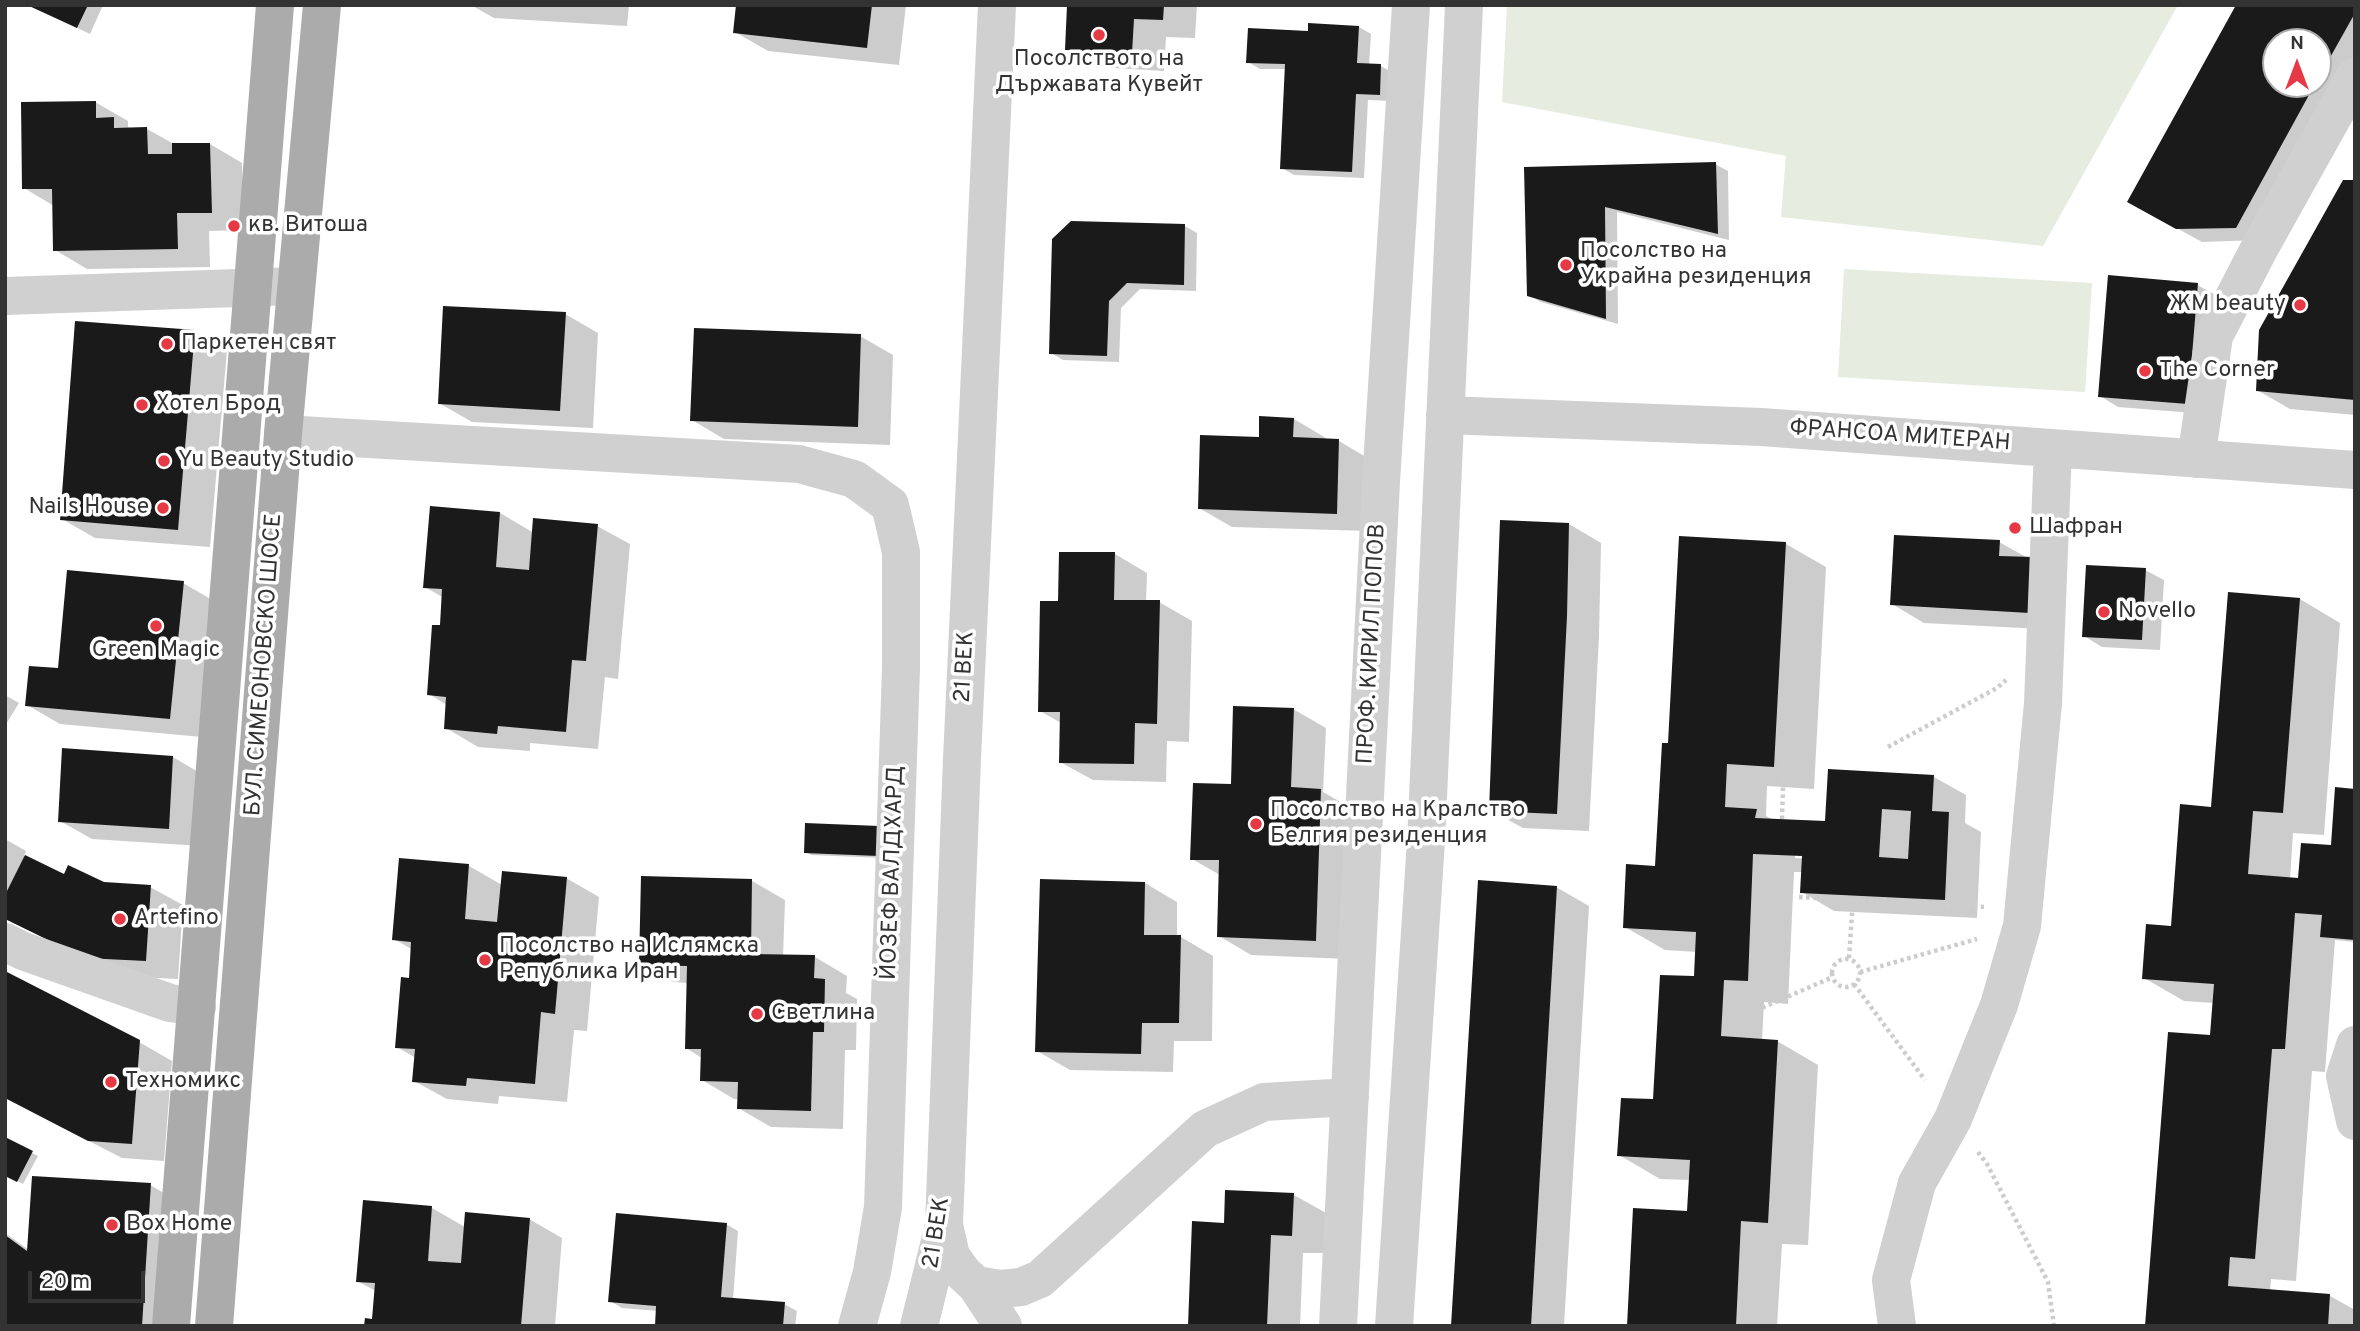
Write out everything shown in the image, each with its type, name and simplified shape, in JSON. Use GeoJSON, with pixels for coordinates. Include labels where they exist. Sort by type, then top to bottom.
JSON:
{"type":"FeatureCollection","features":[{"type":"Feature","properties":{"kind":"main road","name":"БУЛ. СИМЕОНОВСКО ШОСЕ"},"geometry":{"type":"LineString","coordinates":[[171,1326],[275,5]]}},
{"type":"Feature","properties":{"kind":"main road","name":"БУЛ. СИМЕОНОВСКО ШОСЕ"},"geometry":{"type":"LineString","coordinates":[[214,1326],[283,434],[322,5]]}},
{"type":"Feature","properties":{"kind":"street","name":"21 ВЕК"},"geometry":{"type":"LineString","coordinates":[[919,1326],[944,1225],[962,759],[997,5]]}},
{"type":"Feature","properties":{"kind":"street","name":"ПРОФ. КИРИЛ ПОПОВ"},"geometry":{"type":"LineString","coordinates":[[1338,1326],[1381,482],[1411,5]]}},
{"type":"Feature","properties":{"kind":"street"},"geometry":{"type":"LineString","coordinates":[[1394,1326],[1426,841],[1464,5]]}},
{"type":"Feature","properties":{"kind":"street"},"geometry":{"type":"LineString","coordinates":[[2196,458],[2214,336],[2355,77]]}},
{"type":"Feature","properties":{"kind":"street"},"geometry":{"type":"LineString","coordinates":[[5,296],[296,286]]}},
{"type":"Feature","properties":{"kind":"street","name":"ФРАНСОА МИТЕРАН"},"geometry":{"type":"LineString","coordinates":[[1445,415],[1761,428],[2355,470]]}},
{"type":"Feature","properties":{"kind":"street","name":"ЙОЗЕФ ВАЛДХАРД"},"geometry":{"type":"LineString","coordinates":[[283,434],[799,464],[854,479],[890,505],[901,552],[901,667],[883,1207],[872,1272],[857,1326]]}},
{"type":"Feature","properties":{"kind":"street"},"geometry":{"type":"LineString","coordinates":[[1897,1326],[1891,1280],[1917,1183],[1953,1119],[1999,1005],[2023,917],[2043,703],[2053,448]]}},
{"type":"Feature","properties":{"kind":"street"},"geometry":{"type":"LineString","coordinates":[[5,942],[23,951],[170,1003],[197,1007]]}},
{"type":"Feature","properties":{"kind":"street"},"geometry":{"type":"LineString","coordinates":[[2355,1045],[2345,1076],[2355,1121]]}},
{"type":"Feature","properties":{"kind":"street"},"geometry":{"type":"LineString","coordinates":[[976,1285],[1000,1289],[1021,1287],[1040,1279],[1205,1129],[1265,1102],[1350,1097]]}},
{"type":"Feature","properties":{"kind":"street","name":"21 ВЕК"},"geometry":{"type":"LineString","coordinates":[[944,1225],[951,1256],[976,1285],[1003,1326]]}},
{"type":"Feature","properties":{"kind":"path"},"geometry":{"type":"LineString","coordinates":[[1888,747],[1997,688],[2045,643]]}},
{"type":"Feature","properties":{"kind":"path"},"geometry":{"type":"LineString","coordinates":[[1782,819],[1784,755],[1818,722]]}},
{"type":"Feature","properties":{"kind":"path"},"geometry":{"type":"LineString","coordinates":[[1800,897],[2023,917]]}},
{"type":"Feature","properties":{"kind":"path"},"geometry":{"type":"LineString","coordinates":[[1849,959],[1853,900]]}},
{"type":"Feature","properties":{"kind":"path"},"geometry":{"type":"LineString","coordinates":[[1854,984],[1860,972],[2023,917]]}},
{"type":"Feature","properties":{"kind":"path"},"geometry":{"type":"LineString","coordinates":[[1854,984],[1842,986],[1833,978],[1835,963],[1849,959],[1857,964],[1860,972]]}},
{"type":"Feature","properties":{"kind":"path"},"geometry":{"type":"LineString","coordinates":[[1743,1016],[1833,978]]}},
{"type":"Feature","properties":{"kind":"path"},"geometry":{"type":"LineString","coordinates":[[1854,984],[1987,1164],[2048,1282],[2054,1326]]}},
{"type":"Feature","properties":{"kind":"shaded area"},"geometry":{"type":"Polygon","coordinates":[[[1507,5],[2178,5],[2043,246],[1781,217],[1786,156],[1502,102],[1507,5]]]}},
{"type":"Feature","properties":{"kind":"shaded area"},"geometry":{"type":"Polygon","coordinates":[[[1844,269],[2092,283],[2085,392],[1838,377],[1844,269]]]}},
{"type":"Feature","properties":{"kind":"building"},"geometry":{"type":"Polygon","coordinates":[[[27,5],[88,5],[77,28],[27,5]]]}},
{"type":"Feature","properties":{"kind":"building"},"geometry":{"type":"Polygon","coordinates":[[[736,5],[872,5],[867,48],[733,33],[736,5]]]}},
{"type":"Feature","properties":{"kind":"building","name":"Посолството на Държавата Кувейт"},"geometry":{"type":"Polygon","coordinates":[[[1067,5],[1164,5],[1163,20],[1134,19],[1132,53],[1065,50],[1067,5]]]}},
{"type":"Feature","properties":{"kind":"building"},"geometry":{"type":"Polygon","coordinates":[[[2236,5],[2355,7],[2355,13],[2332,54],[2332,28],[2262,28],[2262,98],[2307,98],[2236,228],[2176,229],[2127,202],[2236,5]]]}},
{"type":"Feature","properties":{"kind":"building"},"geometry":{"type":"Polygon","coordinates":[[[1308,23],[1359,26],[1357,63],[1381,64],[1380,95],[1356,94],[1352,172],[1280,169],[1285,64],[1246,63],[1248,28],[1308,31],[1308,23]]]}},
{"type":"Feature","properties":{"kind":"building"},"geometry":{"type":"Polygon","coordinates":[[[96,101],[96,118],[114,117],[114,128],[147,127],[148,154],[172,154],[172,143],[210,143],[212,213],[177,213],[178,249],[53,251],[52,189],[22,189],[21,102],[96,101]]]}},
{"type":"Feature","properties":{"kind":"building","name":"Посолство на Украйна резиденция"},"geometry":{"type":"Polygon","coordinates":[[[1716,162],[1718,234],[1605,207],[1606,319],[1527,296],[1524,167],[1716,162]]]}},
{"type":"Feature","properties":{"kind":"building"},"geometry":{"type":"Polygon","coordinates":[[[2343,180],[2355,180],[2355,400],[2256,391],[2259,330],[2343,180]]]}},
{"type":"Feature","properties":{"kind":"building"},"geometry":{"type":"Polygon","coordinates":[[[1071,221],[1185,224],[1184,285],[1127,283],[1109,301],[1107,356],[1049,354],[1052,239],[1071,221]]]}},
{"type":"Feature","properties":{"kind":"building"},"geometry":{"type":"Polygon","coordinates":[[[2108,275],[2198,283],[2188,404],[2098,397],[2108,275]]]}},
{"type":"Feature","properties":{"kind":"building"},"geometry":{"type":"Polygon","coordinates":[[[443,306],[566,312],[560,411],[438,404],[443,306]]]}},
{"type":"Feature","properties":{"kind":"building"},"geometry":{"type":"Polygon","coordinates":[[[75,321],[195,330],[178,530],[60,520],[75,321]]]}},
{"type":"Feature","properties":{"kind":"building"},"geometry":{"type":"Polygon","coordinates":[[[694,328],[861,334],[858,427],[690,421],[694,328]]]}},
{"type":"Feature","properties":{"kind":"building"},"geometry":{"type":"Polygon","coordinates":[[[1259,416],[1294,418],[1293,437],[1339,439],[1337,514],[1198,509],[1200,435],[1259,437],[1259,416]]]}},
{"type":"Feature","properties":{"kind":"building"},"geometry":{"type":"Polygon","coordinates":[[[430,506],[500,512],[496,567],[529,570],[533,518],[598,524],[586,661],[572,660],[566,732],[498,726],[497,734],[444,729],[446,697],[427,695],[432,625],[440,625],[442,589],[423,588],[430,506]]]}},
{"type":"Feature","properties":{"kind":"building"},"geometry":{"type":"Polygon","coordinates":[[[1500,520],[1569,523],[1557,814],[1489,811],[1500,520]]]}},
{"type":"Feature","properties":{"kind":"building"},"geometry":{"type":"Polygon","coordinates":[[[1894,535],[2000,540],[1999,556],[2033,557],[2030,613],[1890,605],[1894,535]]]}},
{"type":"Feature","properties":{"kind":"building"},"geometry":{"type":"Polygon","coordinates":[[[1679,536],[1786,542],[1774,767],[1727,764],[1725,807],[1757,809],[1755,818],[1825,821],[1828,769],[1934,775],[1932,811],[1949,812],[1945,900],[1800,893],[1802,856],[1753,854],[1748,981],[1724,980],[1721,1036],[1778,1040],[1768,1223],[1741,1221],[1736,1326],[1627,1326],[1633,1208],[1687,1211],[1690,1160],[1617,1156],[1621,1098],[1653,1099],[1660,975],[1694,976],[1696,932],[1623,928],[1626,864],[1655,866],[1662,743],[1668,743],[1679,536]],[[1882,809],[1879,857],[1908,859],[1911,811],[1882,809]]]}},
{"type":"Feature","properties":{"kind":"building"},"geometry":{"type":"Polygon","coordinates":[[[1059,552],[1115,552],[1114,600],[1160,600],[1157,724],[1135,723],[1134,764],[1059,763],[1060,712],[1038,712],[1040,601],[1058,601],[1059,552]]]}},
{"type":"Feature","properties":{"kind":"building"},"geometry":{"type":"Polygon","coordinates":[[[2086,565],[2146,568],[2142,640],[2082,637],[2086,565]]]}},
{"type":"Feature","properties":{"kind":"building"},"geometry":{"type":"Polygon","coordinates":[[[67,570],[184,581],[170,719],[25,706],[29,666],[58,668],[67,570]]]}},
{"type":"Feature","properties":{"kind":"building"},"geometry":{"type":"Polygon","coordinates":[[[2228,592],[2300,598],[2283,813],[2253,811],[2248,874],[2298,878],[2301,843],[2331,845],[2335,787],[2355,789],[2355,940],[2320,937],[2322,915],[2295,913],[2285,1049],[2272,1049],[2255,1259],[2230,1257],[2228,1286],[2330,1294],[2328,1326],[2145,1326],[2168,1032],[2210,1035],[2214,984],[2142,979],[2146,924],[2171,926],[2180,804],[2211,807],[2228,592]]]}},
{"type":"Feature","properties":{"kind":"building","name":"Посолство на Кралство Белгия резиденция"},"geometry":{"type":"Polygon","coordinates":[[[1233,706],[1294,708],[1291,787],[1321,789],[1316,941],[1217,937],[1219,860],[1190,860],[1193,783],[1231,784],[1233,706]]]}},
{"type":"Feature","properties":{"kind":"building"},"geometry":{"type":"Polygon","coordinates":[[[62,748],[173,756],[169,829],[58,822],[62,748]]]}},
{"type":"Feature","properties":{"kind":"building"},"geometry":{"type":"Polygon","coordinates":[[[805,823],[879,826],[879,856],[804,853],[805,823]]]}},
{"type":"Feature","properties":{"kind":"building"},"geometry":{"type":"Polygon","coordinates":[[[25,855],[64,874],[68,865],[104,882],[151,885],[146,961],[85,958],[5,919],[5,895],[25,855]]]}},
{"type":"Feature","properties":{"kind":"building","name":"Посолство на Ислямска Република Иран"},"geometry":{"type":"Polygon","coordinates":[[[399,858],[469,864],[465,919],[497,922],[502,871],[567,877],[555,1014],[541,1012],[535,1084],[467,1078],[466,1086],[412,1082],[415,1049],[395,1048],[401,977],[409,978],[411,942],[392,940],[399,858]]]}},
{"type":"Feature","properties":{"kind":"building"},"geometry":{"type":"Polygon","coordinates":[[[641,876],[752,879],[751,954],[815,955],[814,978],[825,979],[824,1032],[813,1032],[811,1111],[737,1109],[738,1082],[700,1081],[701,1049],[685,1049],[687,966],[639,965],[641,876]]]}},
{"type":"Feature","properties":{"kind":"building"},"geometry":{"type":"Polygon","coordinates":[[[1040,879],[1145,882],[1144,935],[1181,935],[1179,1023],[1142,1023],[1141,1054],[1035,1052],[1040,879]]]}},
{"type":"Feature","properties":{"kind":"building"},"geometry":{"type":"Polygon","coordinates":[[[1478,880],[1557,886],[1531,1326],[1451,1326],[1478,880]]]}},
{"type":"Feature","properties":{"kind":"building"},"geometry":{"type":"Polygon","coordinates":[[[5,971],[140,1040],[132,1144],[88,1141],[5,1098],[5,971]]]}},
{"type":"Feature","properties":{"kind":"building"},"geometry":{"type":"Polygon","coordinates":[[[5,1137],[33,1151],[17,1182],[5,1176],[5,1137]]]}},
{"type":"Feature","properties":{"kind":"building"},"geometry":{"type":"Polygon","coordinates":[[[32,1176],[151,1183],[142,1326],[5,1326],[5,1235],[27,1251],[32,1176]]]}},
{"type":"Feature","properties":{"kind":"building"},"geometry":{"type":"Polygon","coordinates":[[[1225,1190],[1294,1193],[1292,1236],[1271,1235],[1267,1326],[1188,1326],[1192,1221],[1224,1223],[1225,1190]]]}},
{"type":"Feature","properties":{"kind":"building"},"geometry":{"type":"Polygon","coordinates":[[[363,1200],[432,1206],[428,1261],[461,1263],[465,1212],[530,1218],[521,1326],[364,1326],[365,1318],[372,1319],[375,1283],[356,1282],[363,1200]]]}},
{"type":"Feature","properties":{"kind":"building"},"geometry":{"type":"Polygon","coordinates":[[[616,1213],[727,1223],[721,1297],[785,1302],[783,1326],[655,1326],[656,1306],[608,1302],[616,1213]]]}},
{"type":"Feature","properties":{"kind":"place","name":"Посолството на Държавата Кувейт"},"geometry":{"type":"Point","coordinates":[1099,35]}},
{"type":"Feature","properties":{"kind":"place","name":"кв. Витоша"},"geometry":{"type":"Point","coordinates":[234,226]}},
{"type":"Feature","properties":{"kind":"place","name":"Посолство на Украйна резиденция"},"geometry":{"type":"Point","coordinates":[1566,265]}},
{"type":"Feature","properties":{"kind":"place","name":"ЖМ beauty"},"geometry":{"type":"Point","coordinates":[2300,305]}},
{"type":"Feature","properties":{"kind":"place","name":"Паркетен свят"},"geometry":{"type":"Point","coordinates":[167,344]}},
{"type":"Feature","properties":{"kind":"place","name":"The Corner"},"geometry":{"type":"Point","coordinates":[2145,371]}},
{"type":"Feature","properties":{"kind":"place","name":"Хотел Брод"},"geometry":{"type":"Point","coordinates":[142,405]}},
{"type":"Feature","properties":{"kind":"place","name":"Yu Beauty Studio"},"geometry":{"type":"Point","coordinates":[164,461]}},
{"type":"Feature","properties":{"kind":"place","name":"Nails House"},"geometry":{"type":"Point","coordinates":[163,508]}},
{"type":"Feature","properties":{"kind":"place","name":"Шафран"},"geometry":{"type":"Point","coordinates":[2015,528]}},
{"type":"Feature","properties":{"kind":"place","name":"Novello"},"geometry":{"type":"Point","coordinates":[2104,612]}},
{"type":"Feature","properties":{"kind":"place","name":"Green Magic"},"geometry":{"type":"Point","coordinates":[156,626]}},
{"type":"Feature","properties":{"kind":"place","name":"Посолство на Кралство Белгия резиденция"},"geometry":{"type":"Point","coordinates":[1256,824]}},
{"type":"Feature","properties":{"kind":"place","name":"Artefino"},"geometry":{"type":"Point","coordinates":[120,919]}},
{"type":"Feature","properties":{"kind":"place","name":"Посолство на Ислямска Република Иран"},"geometry":{"type":"Point","coordinates":[485,960]}},
{"type":"Feature","properties":{"kind":"place","name":"Светлина"},"geometry":{"type":"Point","coordinates":[757,1014]}},
{"type":"Feature","properties":{"kind":"place","name":"Техномикс"},"geometry":{"type":"Point","coordinates":[111,1082]}},
{"type":"Feature","properties":{"kind":"place","name":"Box Home"},"geometry":{"type":"Point","coordinates":[112,1225]}}]}
